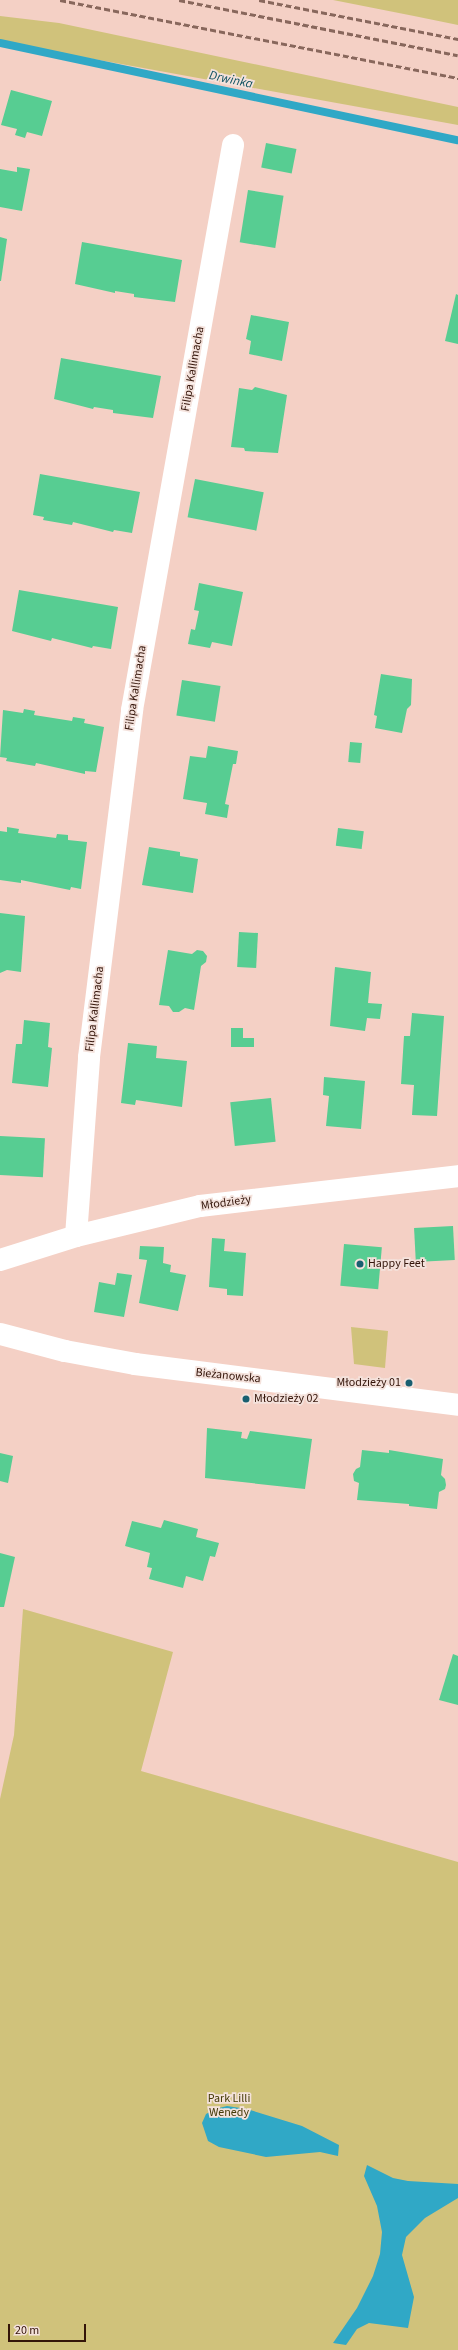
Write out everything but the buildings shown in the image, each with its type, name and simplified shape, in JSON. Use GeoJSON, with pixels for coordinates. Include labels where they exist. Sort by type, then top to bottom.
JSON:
{"type":"FeatureCollection","features":[{"type":"Feature","properties":{"kind":"street","name":"Filipa Kallimacha"},"geometry":{"type":"LineString","coordinates":[[76,1236],[89,1057],[132,710],[233,146]]}},
{"type":"Feature","properties":{"kind":"street","name":"Młodzieży"},"geometry":{"type":"LineString","coordinates":[[0,1260],[76,1236],[200,1206],[458,1176]]}},
{"type":"Feature","properties":{"kind":"street","name":"Bieżanowska"},"geometry":{"type":"LineString","coordinates":[[0,1334],[65,1351],[135,1364],[458,1404]]}},
{"type":"Feature","properties":{"kind":"green space"},"geometry":{"type":"Polygon","coordinates":[[[333,0],[458,0],[458,25],[414,16],[333,0]]]}},
{"type":"Feature","properties":{"kind":"green space"},"geometry":{"type":"Polygon","coordinates":[[[0,16],[59,23],[458,107],[458,125],[0,42],[0,16]]]}},
{"type":"Feature","properties":{"kind":"green space"},"geometry":{"type":"Polygon","coordinates":[[[351,1327],[388,1331],[385,1368],[354,1364],[351,1327]]]}},
{"type":"Feature","properties":{"kind":"green space","name":"Park Lilli Wenedy"},"geometry":{"type":"Polygon","coordinates":[[[23,1609],[173,1652],[141,1771],[458,1862],[458,2350],[0,2350],[0,1799],[14,1735],[23,1609]]]}},
{"type":"Feature","properties":{"kind":"water"},"geometry":{"type":"Polygon","coordinates":[[[227,2106],[247,2109],[302,2126],[339,2145],[338,2156],[320,2152],[266,2157],[219,2147],[208,2141],[202,2123],[206,2114],[215,2109],[227,2106]]]}},
{"type":"Feature","properties":{"kind":"water"},"geometry":{"type":"Polygon","coordinates":[[[367,2165],[393,2178],[408,2181],[458,2184],[458,2198],[425,2218],[406,2237],[402,2255],[414,2297],[408,2328],[369,2323],[357,2329],[346,2345],[333,2343],[357,2308],[373,2276],[380,2254],[382,2232],[377,2206],[364,2176],[367,2165]]]}},
{"type":"Feature","properties":{"kind":"waterway","name":"Drwinka"},"geometry":{"type":"LineString","coordinates":[[0,43],[458,140]]}},
{"type":"Feature","properties":{"kind":"railway"},"geometry":{"type":"LineString","coordinates":[[60,0],[458,78]]}},
{"type":"Feature","properties":{"kind":"railway"},"geometry":{"type":"LineString","coordinates":[[179,0],[458,55]]}},
{"type":"Feature","properties":{"kind":"railway"},"geometry":{"type":"LineString","coordinates":[[259,0],[458,39]]}},
{"type":"Feature","properties":{"kind":"place","name":"Happy Feet"},"geometry":{"type":"Point","coordinates":[360,1264]}},
{"type":"Feature","properties":{"kind":"place","name":"Młodzieży 01"},"geometry":{"type":"Point","coordinates":[409,1383]}},
{"type":"Feature","properties":{"kind":"place","name":"Młodzieży 02"},"geometry":{"type":"Point","coordinates":[246,1399]}}]}
